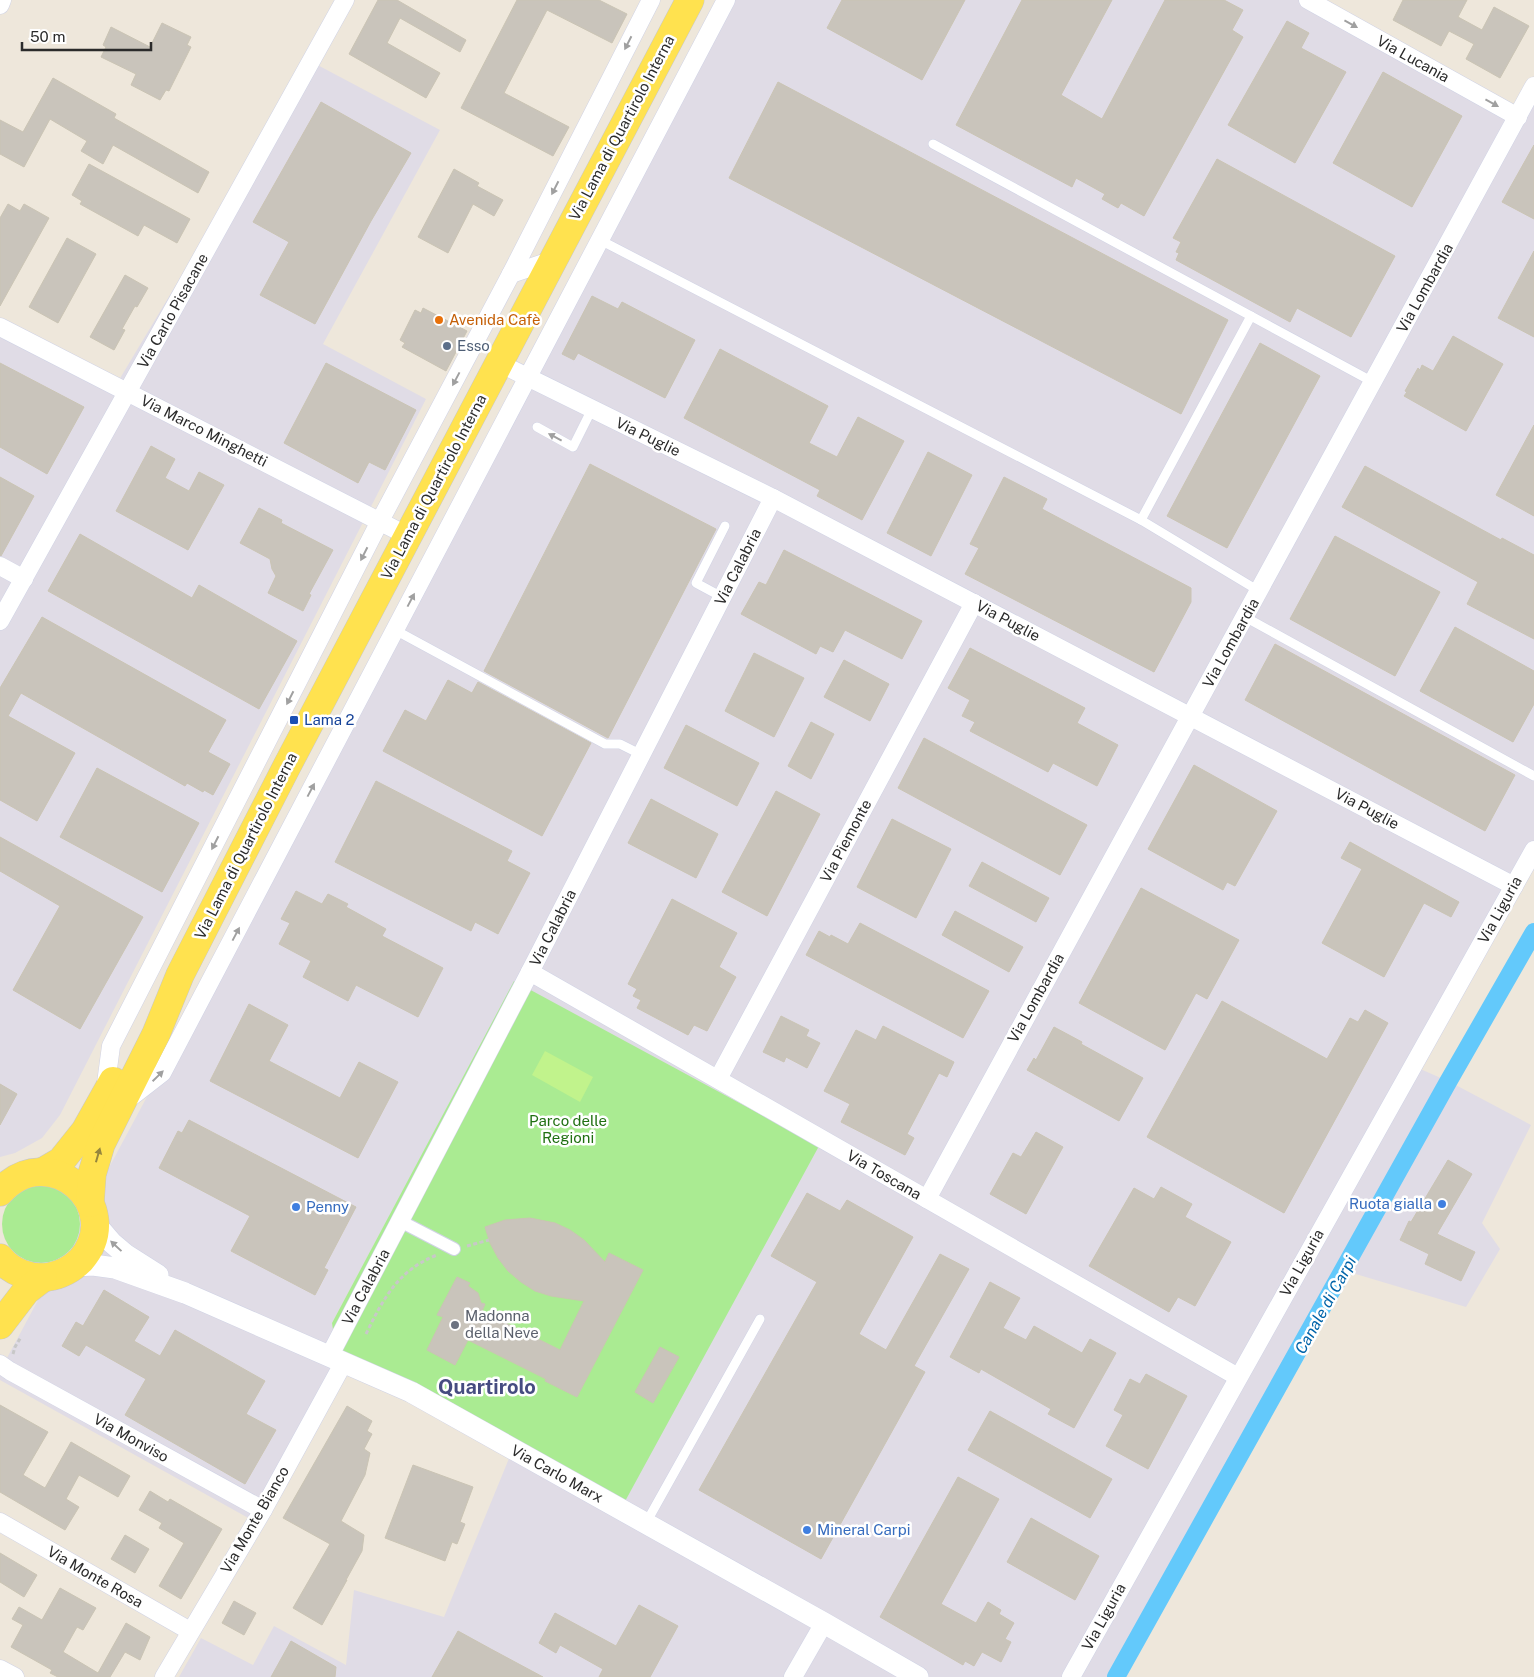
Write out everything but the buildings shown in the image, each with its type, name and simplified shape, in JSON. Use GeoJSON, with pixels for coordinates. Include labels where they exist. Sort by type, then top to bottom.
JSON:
{"type":"FeatureCollection","features":[{"type":"Feature","properties":{"kind":"main road","name":"Via Lama di Quartirolo Interna"},"geometry":{"type":"LineString","coordinates":[[44,1171],[61,1161],[85,1131],[112,1103],[156,1034],[180,975],[287,766],[553,260],[685,2]]}},
{"type":"Feature","properties":{"kind":"main road","name":"Via Lama di Quartirolo Interna"},"geometry":{"type":"LineString","coordinates":[[92,1212],[92,1174],[112,1103]]}},
{"type":"Feature","properties":{"kind":"main road"},"geometry":{"type":"LineString","coordinates":[[0,1192],[16,1178],[44,1171]]}},
{"type":"Feature","properties":{"kind":"main road","name":"Via Carlo Marx"},"geometry":{"type":"LineString","coordinates":[[44,1171],[60,1175],[75,1183],[92,1212]]}},
{"type":"Feature","properties":{"kind":"main road"},"geometry":{"type":"LineString","coordinates":[[75,1266],[86,1254],[92,1239],[92,1212]]}},
{"type":"Feature","properties":{"kind":"main road"},"geometry":{"type":"LineString","coordinates":[[0,1258],[10,1268],[20,1273],[31,1277],[43,1278]]}},
{"type":"Feature","properties":{"kind":"main road","name":"Via Carlo Marx"},"geometry":{"type":"LineString","coordinates":[[43,1278],[60,1274],[75,1266]]}},
{"type":"Feature","properties":{"kind":"main road"},"geometry":{"type":"LineString","coordinates":[[12,1328],[26,1292],[43,1278]]}},
{"type":"Feature","properties":{"kind":"street"},"geometry":{"type":"LineString","coordinates":[[0,5],[2,0]]}},
{"type":"Feature","properties":{"kind":"street","name":"Via Carlo Pisacane"},"geometry":{"type":"LineString","coordinates":[[0,621],[345,0]]}},
{"type":"Feature","properties":{"kind":"street"},"geometry":{"type":"LineString","coordinates":[[650,0],[511,274],[380,521],[111,1046],[112,1103],[162,1073],[726,0]]}},
{"type":"Feature","properties":{"kind":"street","name":"Via Lucania"},"geometry":{"type":"LineString","coordinates":[[1308,0],[1518,117]]}},
{"type":"Feature","properties":{"kind":"street","name":"Via Lombardia"},"geometry":{"type":"LineString","coordinates":[[927,1199],[1534,86]]}},
{"type":"Feature","properties":{"kind":"street"},"geometry":{"type":"LineString","coordinates":[[511,274],[553,260]]}},
{"type":"Feature","properties":{"kind":"street","name":"Via Marco Minghetti"},"geometry":{"type":"LineString","coordinates":[[0,327],[408,536]]}},
{"type":"Feature","properties":{"kind":"street","name":"Via Puglie"},"geometry":{"type":"LineString","coordinates":[[499,363],[773,498],[1514,886]]}},
{"type":"Feature","properties":{"kind":"street","name":"Via Calabria"},"geometry":{"type":"LineString","coordinates":[[337,1359],[400,1222],[773,498]]}},
{"type":"Feature","properties":{"kind":"street"},"geometry":{"type":"LineString","coordinates":[[0,566],[24,579]]}},
{"type":"Feature","properties":{"kind":"street","name":"Via Piemonte"},"geometry":{"type":"LineString","coordinates":[[718,1079],[974,603]]}},
{"type":"Feature","properties":{"kind":"street","name":"Via Liguria"},"geometry":{"type":"LineString","coordinates":[[1071,1677],[1534,850]]}},
{"type":"Feature","properties":{"kind":"street","name":"Via Toscana"},"geometry":{"type":"LineString","coordinates":[[530,972],[1238,1377]]}},
{"type":"Feature","properties":{"kind":"street","name":"Via Carlo Marx"},"geometry":{"type":"LineString","coordinates":[[92,1212],[112,1243],[125,1254],[185,1293]]}},
{"type":"Feature","properties":{"kind":"street"},"geometry":{"type":"LineString","coordinates":[[400,1222],[454,1249]]}},
{"type":"Feature","properties":{"kind":"street","name":"Via Carlo Marx"},"geometry":{"type":"LineString","coordinates":[[75,1266],[93,1265],[115,1268],[185,1293],[411,1392],[918,1677]]}},
{"type":"Feature","properties":{"kind":"street","name":"Via Monte Bianco"},"geometry":{"type":"LineString","coordinates":[[164,1677],[263,1510],[337,1359]]}},
{"type":"Feature","properties":{"kind":"street","name":"Via Monviso"},"geometry":{"type":"LineString","coordinates":[[5,1368],[263,1510]]}},
{"type":"Feature","properties":{"kind":"street","name":"Via Monte Rosa"},"geometry":{"type":"LineString","coordinates":[[0,1522],[190,1631]]}},
{"type":"Feature","properties":{"kind":"street"},"geometry":{"type":"LineString","coordinates":[[793,1677],[824,1623]]}},
{"type":"Feature","properties":{"kind":"street"},"geometry":{"type":"LineString","coordinates":[[0,1669],[15,1677]]}},
{"type":"Feature","properties":{"kind":"lane"},"geometry":{"type":"LineString","coordinates":[[933,144],[1373,382]]}},
{"type":"Feature","properties":{"kind":"lane"},"geometry":{"type":"LineString","coordinates":[[600,240],[1141,520],[1259,591]]}},
{"type":"Feature","properties":{"kind":"lane"},"geometry":{"type":"LineString","coordinates":[[1141,520],[1251,316]]}},
{"type":"Feature","properties":{"kind":"lane"},"geometry":{"type":"LineString","coordinates":[[537,427],[573,447],[592,409]]}},
{"type":"Feature","properties":{"kind":"lane"},"geometry":{"type":"LineString","coordinates":[[722,598],[696,583],[725,526]]}},
{"type":"Feature","properties":{"kind":"lane"},"geometry":{"type":"LineString","coordinates":[[1245,617],[1534,776]]}},
{"type":"Feature","properties":{"kind":"lane"},"geometry":{"type":"LineString","coordinates":[[395,630],[605,744],[620,744],[642,755]]}},
{"type":"Feature","properties":{"kind":"lane"},"geometry":{"type":"LineString","coordinates":[[646,1523],[760,1319]]}},
{"type":"Feature","properties":{"kind":"path"},"geometry":{"type":"LineString","coordinates":[[366,1334],[381,1303],[391,1288],[416,1267],[431,1258],[454,1249],[489,1240]]}},
{"type":"Feature","properties":{"kind":"path"},"geometry":{"type":"LineString","coordinates":[[5,1368],[15,1347],[12,1328]]}},
{"type":"Feature","properties":{"kind":"shaded area"},"geometry":{"type":"Polygon","coordinates":[[[731,0],[1304,0],[1515,115],[1534,79],[1534,862],[1418,1068],[1450,1082],[1531,1125],[1482,1223],[1500,1249],[1466,1307],[1339,1269],[1107,1677],[179,1677],[201,1638],[253,1665],[274,1626],[346,1665],[354,1590],[444,1617],[510,1456],[515,982],[332,1323],[338,1365],[252,1520],[0,1380],[0,1371],[351,716],[731,0]]]}},
{"type":"Feature","properties":{"kind":"shaded area"},"geometry":{"type":"Polygon","coordinates":[[[310,61],[440,130],[323,344],[426,399],[60,1115],[42,1138],[15,1153],[0,1157],[0,326],[119,380],[310,61]]]}},
{"type":"Feature","properties":{"kind":"green space","name":"Parco delle Regioni"},"geometry":{"type":"Polygon","coordinates":[[[514,981],[819,1146],[617,1516],[510,1456],[338,1365],[332,1323],[514,981]]]}},
{"type":"Feature","properties":{"kind":"green space"},"geometry":{"type":"Polygon","coordinates":[[[545,1051],[593,1077],[580,1102],[532,1075],[545,1051]]]}},
{"type":"Feature","properties":{"kind":"green space"},"geometry":{"type":"Polygon","coordinates":[[[41,1185],[56,1188],[69,1196],[77,1209],[80,1224],[77,1239],[69,1252],[56,1260],[41,1263],[26,1260],[13,1252],[5,1239],[2,1224],[5,1209],[13,1196],[26,1188],[41,1185]]]}},
{"type":"Feature","properties":{"kind":"waterway","name":"Canale di Carpi"},"geometry":{"type":"LineString","coordinates":[[1116,1677],[1448,1082],[1534,932]]}},
{"type":"Feature","properties":{"kind":"place","name":"Avenida Cafè"},"geometry":{"type":"Point","coordinates":[439,320]}},
{"type":"Feature","properties":{"kind":"place","name":"Esso"},"geometry":{"type":"Point","coordinates":[447,346]}},
{"type":"Feature","properties":{"kind":"place","name":"Lama 2"},"geometry":{"type":"Point","coordinates":[294,720]}},
{"type":"Feature","properties":{"kind":"place","name":"Ruota gialla"},"geometry":{"type":"Point","coordinates":[1442,1204]}},
{"type":"Feature","properties":{"kind":"place","name":"Penny"},"geometry":{"type":"Point","coordinates":[296,1207]}},
{"type":"Feature","properties":{"kind":"place","name":"Madonna della Neve"},"geometry":{"type":"Point","coordinates":[455,1325]}},
{"type":"Feature","properties":{"kind":"place","name":"Mineral Carpi"},"geometry":{"type":"Point","coordinates":[807,1530]}},
{"type":"Feature","properties":{"kind":"district","name":"Quartirolo"},"geometry":{"type":"Point","coordinates":[487,1387]}}]}
